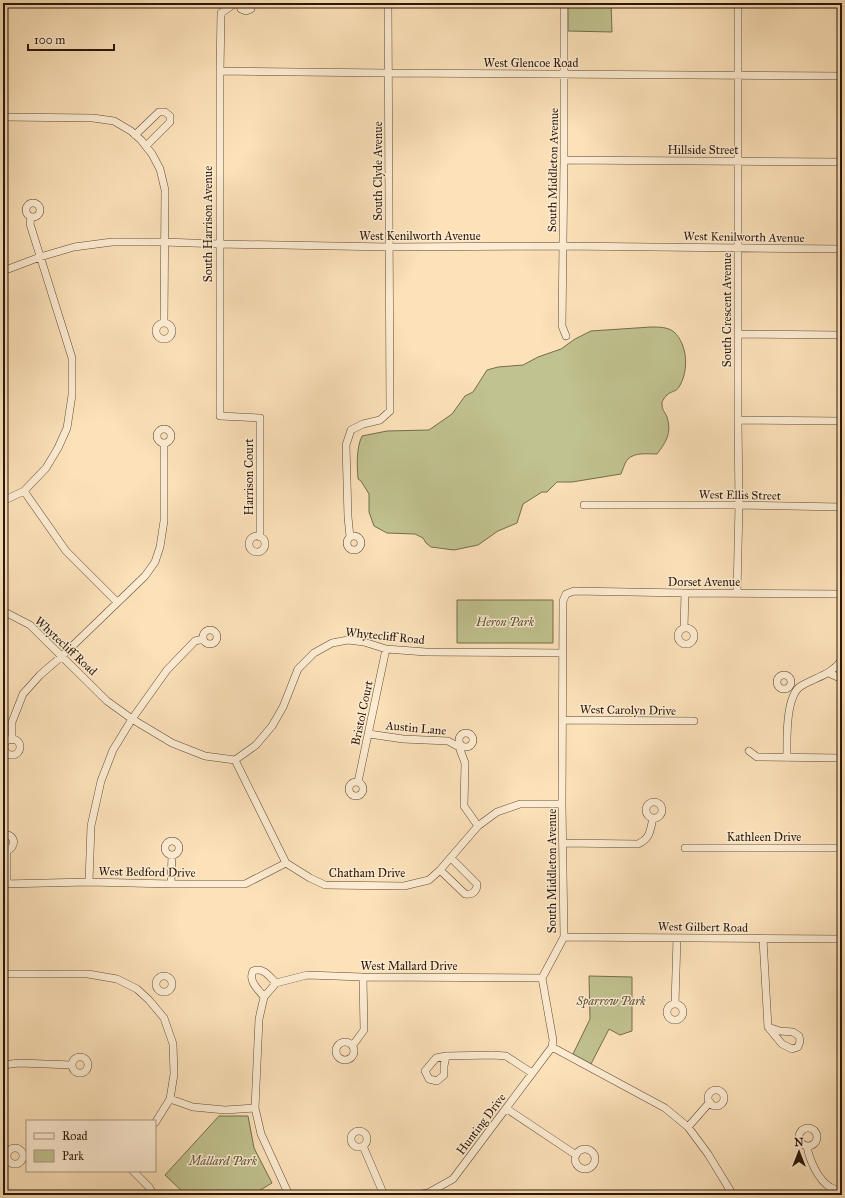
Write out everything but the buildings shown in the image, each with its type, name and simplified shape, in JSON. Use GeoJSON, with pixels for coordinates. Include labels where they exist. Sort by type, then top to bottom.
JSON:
{"type":"FeatureCollection","features":[{"type":"Feature","properties":{"kind":"street","name":"South Harrison Avenue"},"geometry":{"type":"LineString","coordinates":[[252,3],[252,7],[246,11],[241,9],[239,3],[234,4],[221,13],[219,244],[220,416],[260,418]]}},
{"type":"Feature","properties":{"kind":"street","name":"South Clyde Avenue"},"geometry":{"type":"LineString","coordinates":[[350,537],[346,445],[351,430],[362,424],[380,420],[390,411],[388,3]]}},
{"type":"Feature","properties":{"kind":"street","name":"South Middleton Avenue"},"geometry":{"type":"LineString","coordinates":[[564,3],[565,74],[562,326],[566,336]]}},
{"type":"Feature","properties":{"kind":"street","name":"South Crescent Avenue"},"geometry":{"type":"LineString","coordinates":[[737,593],[739,506],[738,3]]}},
{"type":"Feature","properties":{"kind":"street","name":"West Glencoe Road"},"geometry":{"type":"LineString","coordinates":[[220,71],[842,76]]}},
{"type":"Feature","properties":{"kind":"street"},"geometry":{"type":"LineString","coordinates":[[135,135],[159,112],[165,112],[170,116],[170,122],[146,146]]}},
{"type":"Feature","properties":{"kind":"street"},"geometry":{"type":"LineString","coordinates":[[3,117],[100,119],[114,121],[131,131],[146,146],[160,169],[165,190],[164,323]]}},
{"type":"Feature","properties":{"kind":"street","name":"Hillside Street"},"geometry":{"type":"LineString","coordinates":[[564,160],[842,162]]}},
{"type":"Feature","properties":{"kind":"street"},"geometry":{"type":"LineString","coordinates":[[3,501],[24,491],[46,468],[58,448],[67,428],[72,395],[72,358],[30,224],[31,217]]}},
{"type":"Feature","properties":{"kind":"street","name":"West Kenilworth Avenue"},"geometry":{"type":"LineString","coordinates":[[3,271],[40,257],[74,247],[112,242],[389,247],[563,246],[842,249]]}},
{"type":"Feature","properties":{"kind":"street"},"geometry":{"type":"LineString","coordinates":[[738,334],[842,335]]}},
{"type":"Feature","properties":{"kind":"street","name":"Harrison Court"},"geometry":{"type":"LineString","coordinates":[[260,418],[260,537]]}},
{"type":"Feature","properties":{"kind":"street"},"geometry":{"type":"LineString","coordinates":[[738,420],[842,421]]}},
{"type":"Feature","properties":{"kind":"street"},"geometry":{"type":"LineString","coordinates":[[12,740],[12,722],[23,694],[40,675],[62,656],[144,576],[155,562],[160,547],[164,521],[164,444]]}},
{"type":"Feature","properties":{"kind":"street"},"geometry":{"type":"LineString","coordinates":[[24,491],[66,552],[118,602]]}},
{"type":"Feature","properties":{"kind":"street","name":"West Ellis Street"},"geometry":{"type":"LineString","coordinates":[[584,505],[842,507]]}},
{"type":"Feature","properties":{"kind":"street","name":"Dorset Avenue"},"geometry":{"type":"LineString","coordinates":[[566,594],[574,591],[842,594]]}},
{"type":"Feature","properties":{"kind":"street"},"geometry":{"type":"LineString","coordinates":[[684,628],[685,593]]}},
{"type":"Feature","properties":{"kind":"street","name":"South Middleton Avenue"},"geometry":{"type":"LineString","coordinates":[[542,978],[564,937],[562,653],[563,601],[566,594]]}},
{"type":"Feature","properties":{"kind":"street","name":"Whytecliff Road"},"geometry":{"type":"LineString","coordinates":[[3,611],[30,625],[107,701],[132,719],[172,743],[205,756],[235,760],[256,745],[272,726],[283,706],[298,669],[314,652],[332,643],[348,640],[364,642],[386,649],[426,652],[562,653]]}},
{"type":"Feature","properties":{"kind":"street"},"geometry":{"type":"LineString","coordinates":[[89,882],[91,826],[101,781],[113,750],[132,719],[167,670],[195,642],[203,639]]}},
{"type":"Feature","properties":{"kind":"street","name":"Bristol Court"},"geometry":{"type":"LineString","coordinates":[[358,782],[386,649]]}},
{"type":"Feature","properties":{"kind":"street"},"geometry":{"type":"LineString","coordinates":[[787,758],[788,721],[792,699],[799,687],[829,673],[837,667],[842,660]]}},
{"type":"Feature","properties":{"kind":"street"},"geometry":{"type":"LineString","coordinates":[[829,673],[842,679]]}},
{"type":"Feature","properties":{"kind":"street"},"geometry":{"type":"LineString","coordinates":[[790,687],[796,692]]}},
{"type":"Feature","properties":{"kind":"street","name":"West Carolyn Drive"},"geometry":{"type":"LineString","coordinates":[[562,720],[694,721]]}},
{"type":"Feature","properties":{"kind":"street","name":"Austin Lane"},"geometry":{"type":"LineString","coordinates":[[369,734],[403,739],[448,741],[460,746],[465,762],[464,806],[478,826]]}},
{"type":"Feature","properties":{"kind":"street"},"geometry":{"type":"LineString","coordinates":[[749,751],[757,757],[842,758]]}},
{"type":"Feature","properties":{"kind":"street"},"geometry":{"type":"LineString","coordinates":[[235,760],[286,863]]}},
{"type":"Feature","properties":{"kind":"street","name":"Chatham Drive"},"geometry":{"type":"LineString","coordinates":[[286,863],[310,878],[325,885],[404,886],[429,880],[451,858],[478,826],[497,812],[520,804],[562,804]]}},
{"type":"Feature","properties":{"kind":"street"},"geometry":{"type":"LineString","coordinates":[[563,843],[638,844],[644,841],[649,835],[653,818]]}},
{"type":"Feature","properties":{"kind":"street"},"geometry":{"type":"LineString","coordinates":[[3,835],[9,835],[14,840],[14,846],[5,850],[5,884]]}},
{"type":"Feature","properties":{"kind":"street","name":"Kathleen Drive"},"geometry":{"type":"LineString","coordinates":[[685,848],[842,848]]}},
{"type":"Feature","properties":{"kind":"street"},"geometry":{"type":"LineString","coordinates":[[171,884],[172,855]]}},
{"type":"Feature","properties":{"kind":"street"},"geometry":{"type":"LineString","coordinates":[[440,870],[465,894],[474,893],[477,888],[477,884],[451,858]]}},
{"type":"Feature","properties":{"kind":"street","name":"West Bedford Drive"},"geometry":{"type":"LineString","coordinates":[[5,884],[89,882],[245,884],[286,863]]}},
{"type":"Feature","properties":{"kind":"street","name":"West Gilbert Road"},"geometry":{"type":"LineString","coordinates":[[564,937],[842,939]]}},
{"type":"Feature","properties":{"kind":"street"},"geometry":{"type":"LineString","coordinates":[[675,1004],[677,938]]}},
{"type":"Feature","properties":{"kind":"street"},"geometry":{"type":"LineString","coordinates":[[763,939],[768,1027]]}},
{"type":"Feature","properties":{"kind":"street"},"geometry":{"type":"LineString","coordinates":[[264,997],[252,981],[251,975],[253,971],[257,969],[263,971],[276,984],[264,997],[259,1019],[255,1108],[261,1134],[289,1195]]}},
{"type":"Feature","properties":{"kind":"street"},"geometry":{"type":"LineString","coordinates":[[3,974],[88,974],[117,979],[137,989],[149,1000],[164,1018],[173,1044],[174,1074],[170,1099],[156,1121]]}},
{"type":"Feature","properties":{"kind":"street","name":"West Mallard Drive"},"geometry":{"type":"LineString","coordinates":[[276,984],[306,975],[363,977],[542,978]]}},
{"type":"Feature","properties":{"kind":"street"},"geometry":{"type":"LineString","coordinates":[[353,1045],[364,1030],[363,977]]}},
{"type":"Feature","properties":{"kind":"street"},"geometry":{"type":"LineString","coordinates":[[542,978],[553,1040],[552,1047],[665,1108],[688,1126],[708,1154],[733,1195]]}},
{"type":"Feature","properties":{"kind":"street"},"geometry":{"type":"LineString","coordinates":[[149,1000],[158,989]]}},
{"type":"Feature","properties":{"kind":"street","name":"Hunting Drive"},"geometry":{"type":"LineString","coordinates":[[414,1195],[428,1193],[454,1179],[552,1047]]}},
{"type":"Feature","properties":{"kind":"street"},"geometry":{"type":"LineString","coordinates":[[446,1056],[506,1056],[532,1073]]}},
{"type":"Feature","properties":{"kind":"street"},"geometry":{"type":"LineString","coordinates":[[3,1064],[19,1063],[72,1065]]}},
{"type":"Feature","properties":{"kind":"street"},"geometry":{"type":"LineString","coordinates":[[170,1099],[193,1107],[225,1110],[255,1108]]}},
{"type":"Feature","properties":{"kind":"street"},"geometry":{"type":"LineString","coordinates":[[688,1126],[710,1102]]}},
{"type":"Feature","properties":{"kind":"street"},"geometry":{"type":"LineString","coordinates":[[507,1109],[576,1155]]}},
{"type":"Feature","properties":{"kind":"street"},"geometry":{"type":"LineString","coordinates":[[363,1146],[384,1195]]}},
{"type":"Feature","properties":{"kind":"street"},"geometry":{"type":"LineString","coordinates":[[807,1146],[809,1155],[823,1182],[831,1188],[842,1191]]}},
{"type":"Feature","properties":{"kind":"street"},"geometry":{"type":"LineString","coordinates":[[134,1172],[150,1187],[154,1195]]}},
{"type":"Feature","properties":{"kind":"green space"},"geometry":{"type":"Polygon","coordinates":[[[568,3],[611,3],[612,32],[568,31],[568,3]]]}},
{"type":"Feature","properties":{"kind":"green space"},"geometry":{"type":"Polygon","coordinates":[[[660,327],[672,330],[679,337],[686,358],[686,366],[679,387],[667,395],[662,402],[669,428],[667,437],[657,454],[634,455],[628,459],[621,474],[572,482],[557,482],[547,492],[542,492],[523,504],[517,523],[498,531],[478,545],[454,550],[431,547],[423,538],[415,534],[387,533],[374,526],[369,512],[369,494],[361,481],[358,479],[358,452],[362,436],[387,431],[429,430],[452,414],[465,396],[473,392],[487,370],[498,367],[523,365],[538,357],[561,349],[575,339],[591,331],[660,327]]]}},
{"type":"Feature","properties":{"kind":"green space","name":"Heron Park"},"geometry":{"type":"Polygon","coordinates":[[[457,600],[553,600],[553,643],[457,643],[457,600]]]}},
{"type":"Feature","properties":{"kind":"green space","name":"Sparrow Park"},"geometry":{"type":"Polygon","coordinates":[[[589,976],[632,977],[632,1031],[620,1035],[609,1029],[591,1064],[573,1054],[590,1019],[589,976]]]}},
{"type":"Feature","properties":{"kind":"green space","name":"Mallard Park"},"geometry":{"type":"Polygon","coordinates":[[[219,1116],[248,1116],[254,1148],[272,1183],[252,1195],[186,1195],[165,1175],[219,1116]]]}}]}
